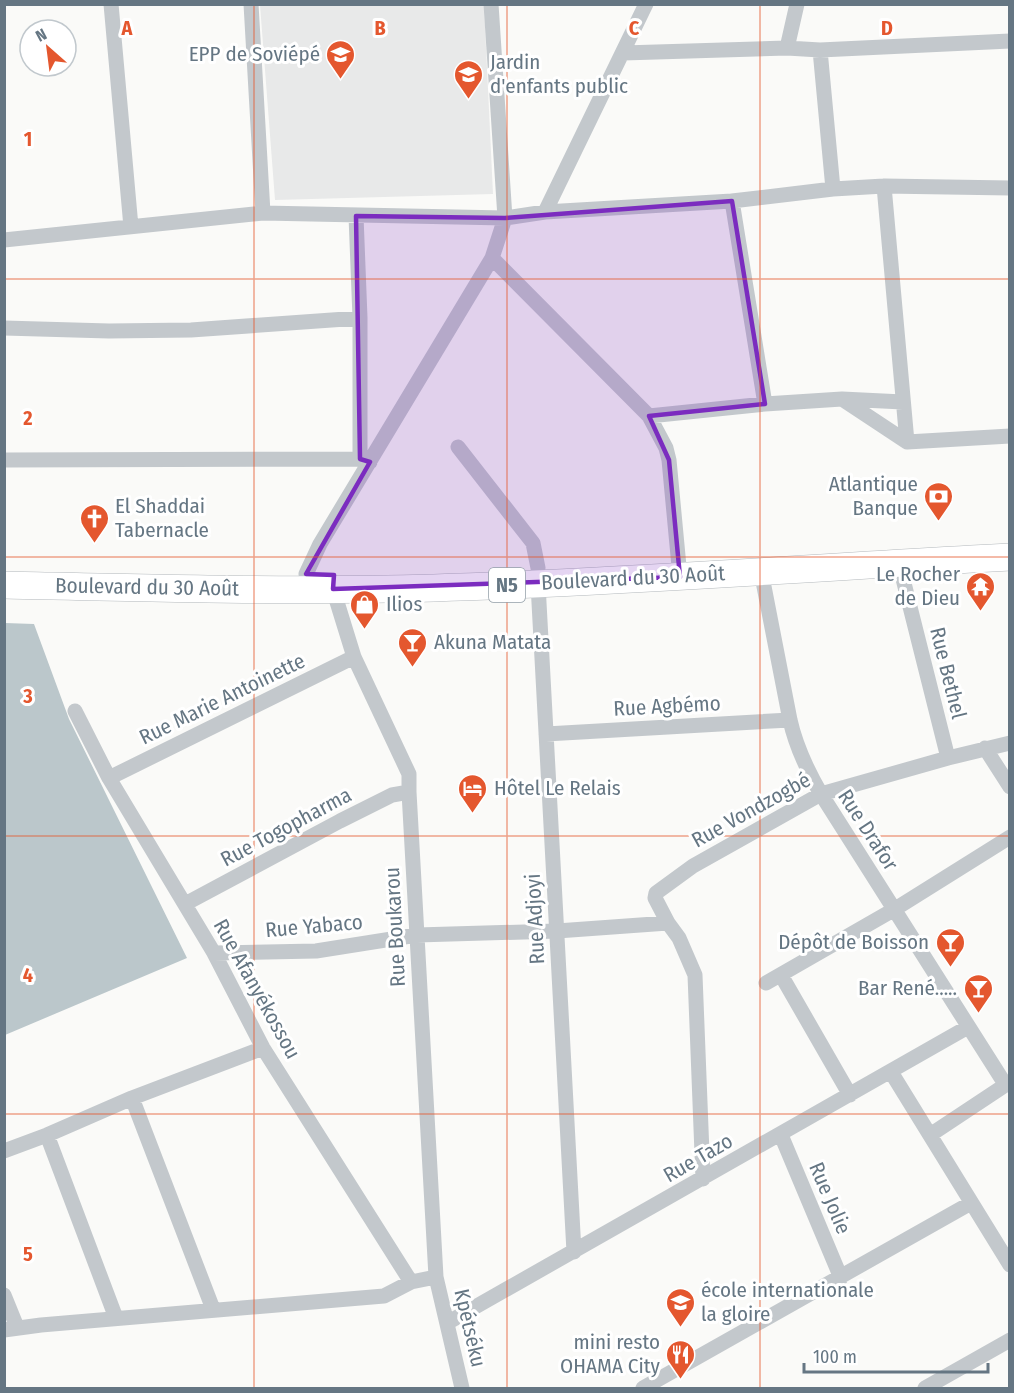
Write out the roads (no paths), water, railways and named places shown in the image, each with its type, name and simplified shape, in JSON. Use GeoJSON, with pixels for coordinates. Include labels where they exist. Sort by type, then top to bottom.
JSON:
{"type":"FeatureCollection","features":[{"type":"Feature","properties":{"kind":"highway","name":"Boulevard du 30 Août"},"geometry":{"type":"LineString","coordinates":[[680,570],[854,553],[1010,546]]}},
{"type":"Feature","properties":{"kind":"highway","name":"Boulevard du 30 Août"},"geometry":{"type":"LineString","coordinates":[[4,571],[333,582],[680,570],[761,571],[1010,557]]}},
{"type":"Feature","properties":{"kind":"highway","name":"Boulevard du 30 Août"},"geometry":{"type":"LineString","coordinates":[[4,585],[234,589],[306,581]]}},
{"type":"Feature","properties":{"kind":"street"},"geometry":{"type":"LineString","coordinates":[[111,4],[131,227]]}},
{"type":"Feature","properties":{"kind":"street"},"geometry":{"type":"LineString","coordinates":[[251,4],[263,213]]}},
{"type":"Feature","properties":{"kind":"street"},"geometry":{"type":"LineString","coordinates":[[306,581],[320,544],[365,460],[492,258],[505,218],[491,4]]}},
{"type":"Feature","properties":{"kind":"street"},"geometry":{"type":"LineString","coordinates":[[545,212],[646,4]]}},
{"type":"Feature","properties":{"kind":"street"},"geometry":{"type":"LineString","coordinates":[[787,48],[797,4]]}},
{"type":"Feature","properties":{"kind":"street"},"geometry":{"type":"LineString","coordinates":[[623,53],[787,48],[820,50],[1010,41]]}},
{"type":"Feature","properties":{"kind":"street"},"geometry":{"type":"LineString","coordinates":[[820,50],[833,189]]}},
{"type":"Feature","properties":{"kind":"street"},"geometry":{"type":"LineString","coordinates":[[4,240],[263,213],[505,218],[545,212],[732,201],[833,189],[884,186],[1010,188]]}},
{"type":"Feature","properties":{"kind":"street"},"geometry":{"type":"LineString","coordinates":[[884,186],[907,442]]}},
{"type":"Feature","properties":{"kind":"street"},"geometry":{"type":"LineString","coordinates":[[732,201],[765,404]]}},
{"type":"Feature","properties":{"kind":"street"},"geometry":{"type":"LineString","coordinates":[[356,216],[365,460]]}},
{"type":"Feature","properties":{"kind":"street"},"geometry":{"type":"LineString","coordinates":[[492,258],[649,416],[666,448],[669,460],[680,570]]}},
{"type":"Feature","properties":{"kind":"street"},"geometry":{"type":"LineString","coordinates":[[4,328],[109,331],[191,330],[360,318]]}},
{"type":"Feature","properties":{"kind":"street"},"geometry":{"type":"LineString","coordinates":[[649,416],[842,399],[903,402]]}},
{"type":"Feature","properties":{"kind":"street"},"geometry":{"type":"LineString","coordinates":[[842,399],[907,442],[1010,436]]}},
{"type":"Feature","properties":{"kind":"street","name":"Rue Adjoyi"},"geometry":{"type":"LineString","coordinates":[[459,447],[533,543],[538,576],[574,1252]]}},
{"type":"Feature","properties":{"kind":"street"},"geometry":{"type":"LineString","coordinates":[[4,460],[365,460]]}},
{"type":"Feature","properties":{"kind":"street","name":"Rue Bethel"},"geometry":{"type":"LineString","coordinates":[[899,563],[948,758]]}},
{"type":"Feature","properties":{"kind":"street","name":"Rue Drafor"},"geometry":{"type":"LineString","coordinates":[[761,571],[795,744],[820,794],[968,1027],[1007,1083]]}},
{"type":"Feature","properties":{"kind":"street","name":"Rue Boukarou"},"geometry":{"type":"LineString","coordinates":[[333,582],[354,657],[409,774],[436,1277]]}},
{"type":"Feature","properties":{"kind":"street","name":"Rue Marie Antoinette"},"geometry":{"type":"LineString","coordinates":[[109,778],[354,657]]}},
{"type":"Feature","properties":{"kind":"street","name":"Rue Afanyékossou"},"geometry":{"type":"LineString","coordinates":[[75,711],[109,778],[214,953],[262,1048],[411,1282]]}},
{"type":"Feature","properties":{"kind":"street","name":"Rue Agbémo"},"geometry":{"type":"LineString","coordinates":[[546,734],[790,720]]}},
{"type":"Feature","properties":{"kind":"street","name":"Rue Vondzogbé"},"geometry":{"type":"LineString","coordinates":[[668,923],[655,898],[656,893],[693,866],[820,794],[1010,743]]}},
{"type":"Feature","properties":{"kind":"street"},"geometry":{"type":"LineString","coordinates":[[985,748],[1010,787]]}},
{"type":"Feature","properties":{"kind":"street","name":"Rue Togopharma"},"geometry":{"type":"LineString","coordinates":[[184,904],[392,795],[409,792]]}},
{"type":"Feature","properties":{"kind":"street"},"geometry":{"type":"LineString","coordinates":[[766,983],[895,909],[1010,837]]}},
{"type":"Feature","properties":{"kind":"street"},"geometry":{"type":"LineString","coordinates":[[668,923],[680,938],[694,975],[703,1179]]}},
{"type":"Feature","properties":{"kind":"street","name":"Rue Yabaco"},"geometry":{"type":"LineString","coordinates":[[214,953],[316,951],[417,935],[557,931],[668,923]]}},
{"type":"Feature","properties":{"kind":"street"},"geometry":{"type":"LineString","coordinates":[[781,975],[850,1095]]}},
{"type":"Feature","properties":{"kind":"street","name":"Rue Tazo"},"geometry":{"type":"LineString","coordinates":[[447,1323],[968,1027]]}},
{"type":"Feature","properties":{"kind":"street"},"geometry":{"type":"LineString","coordinates":[[4,1151],[262,1048]]}},
{"type":"Feature","properties":{"kind":"street"},"geometry":{"type":"LineString","coordinates":[[891,1072],[971,1203],[1004,1243],[1010,1265]]}},
{"type":"Feature","properties":{"kind":"street"},"geometry":{"type":"LineString","coordinates":[[930,1135],[1007,1083]]}},
{"type":"Feature","properties":{"kind":"street"},"geometry":{"type":"LineString","coordinates":[[132,1098],[213,1309]]}},
{"type":"Feature","properties":{"kind":"street"},"geometry":{"type":"LineString","coordinates":[[47,1135],[116,1318]]}},
{"type":"Feature","properties":{"kind":"street","name":"Rue Jolie"},"geometry":{"type":"LineString","coordinates":[[781,1135],[841,1278]]}},
{"type":"Feature","properties":{"kind":"street"},"geometry":{"type":"LineString","coordinates":[[643,1389],[971,1203]]}},
{"type":"Feature","properties":{"kind":"street"},"geometry":{"type":"LineString","coordinates":[[4,1295],[11,1329],[213,1309],[384,1296],[411,1282],[436,1277]]}},
{"type":"Feature","properties":{"kind":"street","name":"Kpétséku"},"geometry":{"type":"LineString","coordinates":[[436,1277],[462,1389]]}},
{"type":"Feature","properties":{"kind":"street"},"geometry":{"type":"LineString","coordinates":[[925,1389],[1010,1340]]}},
{"type":"Feature","properties":{"kind":"place","name":"EPP de Soviépé"},"geometry":{"type":"Point","coordinates":[341,80]}},
{"type":"Feature","properties":{"kind":"place","name":"Jardin d'enfants public"},"geometry":{"type":"Point","coordinates":[469,100]}},
{"type":"Feature","properties":{"kind":"place","name":"Atlantique Banque"},"geometry":{"type":"Point","coordinates":[939,522]}},
{"type":"Feature","properties":{"kind":"place","name":"El Shaddai Tabernacle"},"geometry":{"type":"Point","coordinates":[94,544]}},
{"type":"Feature","properties":{"kind":"place","name":"Le Rocher de Dieu"},"geometry":{"type":"Point","coordinates":[981,612]}},
{"type":"Feature","properties":{"kind":"place","name":"Ilios"},"geometry":{"type":"Point","coordinates":[365,630]}},
{"type":"Feature","properties":{"kind":"place","name":"Akuna Matata"},"geometry":{"type":"Point","coordinates":[413,668]}},
{"type":"Feature","properties":{"kind":"place","name":"Hôtel Le Relais"},"geometry":{"type":"Point","coordinates":[473,814]}},
{"type":"Feature","properties":{"kind":"place","name":"Dépôt de Boisson"},"geometry":{"type":"Point","coordinates":[950,968]}},
{"type":"Feature","properties":{"kind":"place","name":"Bar René....."},"geometry":{"type":"Point","coordinates":[978,1014]}},
{"type":"Feature","properties":{"kind":"place","name":"école internationale la gloire"},"geometry":{"type":"Point","coordinates":[680,1328]}},
{"type":"Feature","properties":{"kind":"place","name":"mini resto OHAMA City"},"geometry":{"type":"Point","coordinates":[681,1380]}}]}
